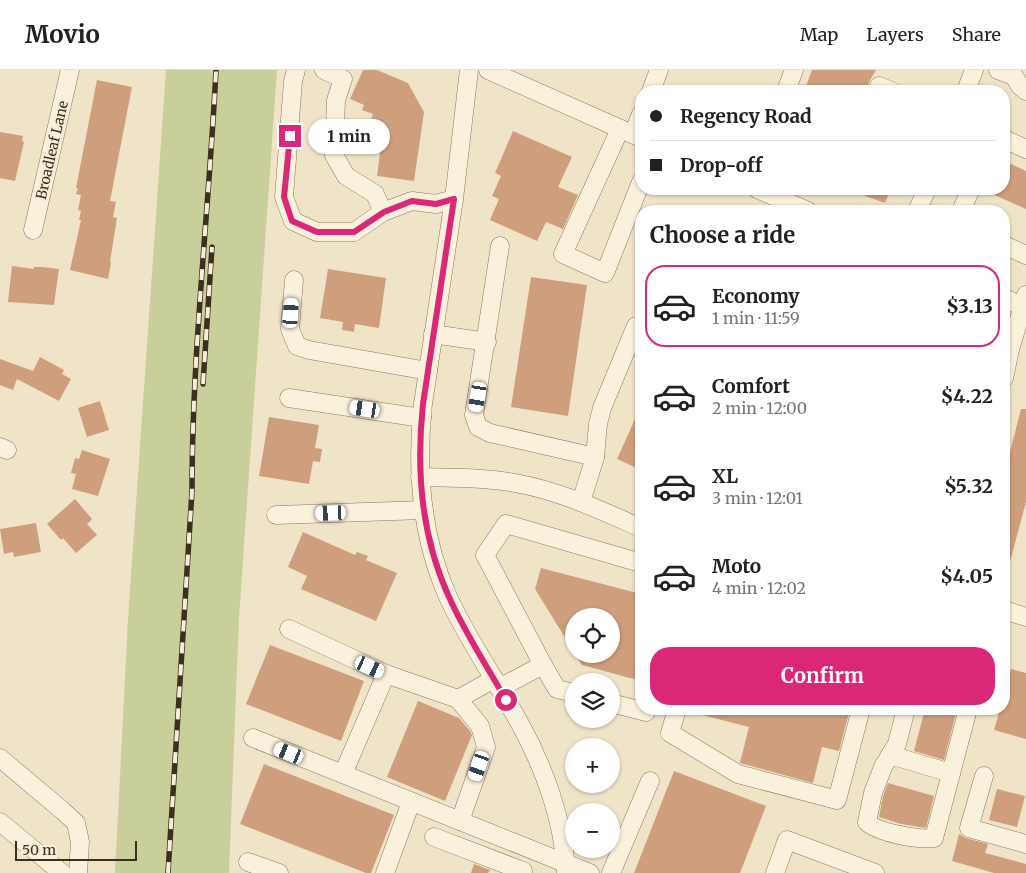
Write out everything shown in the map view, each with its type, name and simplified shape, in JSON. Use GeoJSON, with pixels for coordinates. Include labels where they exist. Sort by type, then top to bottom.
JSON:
{"type":"FeatureCollection","features":[{"type":"Feature","properties":{"kind":"street","name":"Broadleaf Lane"},"geometry":{"type":"LineString","coordinates":[[33,230],[70,70]]}},
{"type":"Feature","properties":{"kind":"street"},"geometry":{"type":"LineString","coordinates":[[296,70],[293,81],[284,197],[292,221],[317,232],[354,232],[384,212],[412,201],[436,204],[454,199]]}},
{"type":"Feature","properties":{"kind":"street"},"geometry":{"type":"LineString","coordinates":[[324,70],[343,79],[336,100],[334,155],[346,176],[375,194],[384,212]]}},
{"type":"Feature","properties":{"kind":"street"},"geometry":{"type":"LineString","coordinates":[[469,70],[454,199],[422,418],[420,477],[424,510],[434,560],[448,595],[457,615],[520,724],[544,777],[561,833],[566,868]]}},
{"type":"Feature","properties":{"kind":"street"},"geometry":{"type":"LineString","coordinates":[[488,70],[631,134],[563,254],[605,272],[636,195]]}},
{"type":"Feature","properties":{"kind":"street"},"geometry":{"type":"LineString","coordinates":[[656,85],[659,70]]}},
{"type":"Feature","properties":{"kind":"street"},"geometry":{"type":"LineString","coordinates":[[788,85],[794,70]]}},
{"type":"Feature","properties":{"kind":"street"},"geometry":{"type":"LineString","coordinates":[[968,85],[974,70]]}},
{"type":"Feature","properties":{"kind":"street"},"geometry":{"type":"LineString","coordinates":[[1009,72],[1020,86],[1026,90]]}},
{"type":"Feature","properties":{"kind":"street"},"geometry":{"type":"LineString","coordinates":[[1010,142],[1026,149]]}},
{"type":"Feature","properties":{"kind":"street"},"geometry":{"type":"LineString","coordinates":[[771,195],[794,205]]}},
{"type":"Feature","properties":{"kind":"street"},"geometry":{"type":"LineString","coordinates":[[500,246],[487,342],[474,415],[478,427],[490,433],[595,457]]}},
{"type":"Feature","properties":{"kind":"street"},"geometry":{"type":"LineString","coordinates":[[1010,248],[1026,255]]}},
{"type":"Feature","properties":{"kind":"street"},"geometry":{"type":"LineString","coordinates":[[294,280],[290,329],[298,346],[309,350],[428,372]]}},
{"type":"Feature","properties":{"kind":"street"},"geometry":{"type":"LineString","coordinates":[[1010,299],[1025,303],[1010,350]]}},
{"type":"Feature","properties":{"kind":"street"},"geometry":{"type":"LineString","coordinates":[[582,502],[595,457],[598,424],[602,408],[635,328]]}},
{"type":"Feature","properties":{"kind":"street"},"geometry":{"type":"LineString","coordinates":[[433,334],[487,342]]}},
{"type":"Feature","properties":{"kind":"street"},"geometry":{"type":"LineString","coordinates":[[289,398],[422,418]]}},
{"type":"Feature","properties":{"kind":"street"},"geometry":{"type":"LineString","coordinates":[[420,477],[517,483],[566,496],[635,525]]}},
{"type":"Feature","properties":{"kind":"street"},"geometry":{"type":"LineString","coordinates":[[276,515],[424,510]]}},
{"type":"Feature","properties":{"kind":"street"},"geometry":{"type":"LineString","coordinates":[[565,690],[557,688],[543,666],[484,555],[506,524],[635,561]]}},
{"type":"Feature","properties":{"kind":"street"},"geometry":{"type":"LineString","coordinates":[[1010,612],[1026,617]]}},
{"type":"Feature","properties":{"kind":"street"},"geometry":{"type":"LineString","coordinates":[[289,629],[386,674],[458,699],[480,726],[486,747],[460,821]]}},
{"type":"Feature","properties":{"kind":"street"},"geometry":{"type":"LineString","coordinates":[[458,699],[543,666]]}},
{"type":"Feature","properties":{"kind":"street"},"geometry":{"type":"LineString","coordinates":[[343,774],[386,674]]}},
{"type":"Feature","properties":{"kind":"street"},"geometry":{"type":"LineString","coordinates":[[620,705],[635,709]]}},
{"type":"Feature","properties":{"kind":"street"},"geometry":{"type":"LineString","coordinates":[[675,715],[670,733],[738,774],[837,800],[859,715]]}},
{"type":"Feature","properties":{"kind":"street"},"geometry":{"type":"LineString","coordinates":[[904,715],[897,744],[883,767],[873,793],[867,822],[876,828],[924,839],[934,838],[966,715]]}},
{"type":"Feature","properties":{"kind":"street"},"geometry":{"type":"LineString","coordinates":[[253,738],[528,849],[566,868],[590,873]]}},
{"type":"Feature","properties":{"kind":"street"},"geometry":{"type":"LineString","coordinates":[[890,755],[951,772]]}},
{"type":"Feature","properties":{"kind":"street"},"geometry":{"type":"LineString","coordinates":[[0,758],[76,823],[80,842],[78,873]]}},
{"type":"Feature","properties":{"kind":"street"},"geometry":{"type":"LineString","coordinates":[[984,776],[969,828],[1026,844]]}},
{"type":"Feature","properties":{"kind":"street"},"geometry":{"type":"LineString","coordinates":[[611,873],[650,781]]}},
{"type":"Feature","properties":{"kind":"street"},"geometry":{"type":"LineString","coordinates":[[385,873],[411,802]]}},
{"type":"Feature","properties":{"kind":"street"},"geometry":{"type":"LineString","coordinates":[[0,822],[62,873]]}},
{"type":"Feature","properties":{"kind":"street"},"geometry":{"type":"LineString","coordinates":[[434,838],[523,872],[528,849]]}},
{"type":"Feature","properties":{"kind":"street"},"geometry":{"type":"LineString","coordinates":[[775,873],[787,840],[875,873]]}},
{"type":"Feature","properties":{"kind":"street"},"geometry":{"type":"LineString","coordinates":[[248,862],[279,873]]}},
{"type":"Feature","properties":{"kind":"green space"},"geometry":{"type":"Polygon","coordinates":[[[166,70],[277,70],[239,618],[229,873],[115,873],[128,619],[166,70]]]}},
{"type":"Feature","properties":{"kind":"building"},"geometry":{"type":"Polygon","coordinates":[[[363,70],[377,70],[408,83],[424,112],[414,181],[377,176],[381,145],[376,145],[378,131],[371,120],[373,114],[362,110],[364,105],[350,99],[363,70]]]}},
{"type":"Feature","properties":{"kind":"building"},"geometry":{"type":"Polygon","coordinates":[[[812,70],[876,70],[869,85],[806,85],[812,70]]]}},
{"type":"Feature","properties":{"kind":"building"},"geometry":{"type":"Polygon","coordinates":[[[97,80],[132,87],[110,201],[116,202],[113,217],[117,218],[108,279],[70,270],[81,220],[79,220],[81,211],[78,210],[81,195],[76,194],[78,188],[76,188],[97,80]]]}},
{"type":"Feature","properties":{"kind":"building"},"geometry":{"type":"Polygon","coordinates":[[[513,131],[572,157],[558,187],[578,195],[563,229],[546,222],[537,241],[490,220],[499,199],[492,196],[501,176],[495,173],[513,131]]]}},
{"type":"Feature","properties":{"kind":"building"},"geometry":{"type":"Polygon","coordinates":[[[0,132],[23,136],[22,141],[24,142],[15,181],[0,178],[0,132]]]}},
{"type":"Feature","properties":{"kind":"building"},"geometry":{"type":"Polygon","coordinates":[[[1010,163],[1026,171],[1026,209],[994,195],[1010,195],[1010,163]]]}},
{"type":"Feature","properties":{"kind":"building"},"geometry":{"type":"Polygon","coordinates":[[[862,195],[888,195],[885,203],[862,195]]]}},
{"type":"Feature","properties":{"kind":"building"},"geometry":{"type":"Polygon","coordinates":[[[12,266],[34,269],[34,267],[43,267],[59,269],[54,305],[8,302],[12,266]]]}},
{"type":"Feature","properties":{"kind":"building"},"geometry":{"type":"Polygon","coordinates":[[[328,269],[386,278],[379,328],[355,324],[354,332],[342,330],[343,322],[320,318],[328,269]]]}},
{"type":"Feature","properties":{"kind":"building"},"geometry":{"type":"Polygon","coordinates":[[[531,277],[587,285],[568,416],[511,407],[531,277]]]}},
{"type":"Feature","properties":{"kind":"building"},"geometry":{"type":"Polygon","coordinates":[[[40,357],[64,370],[62,374],[71,379],[59,401],[17,379],[13,390],[0,385],[0,359],[33,371],[40,357]]]}},
{"type":"Feature","properties":{"kind":"building"},"geometry":{"type":"Polygon","coordinates":[[[100,401],[109,430],[87,437],[78,408],[100,401]]]}},
{"type":"Feature","properties":{"kind":"building"},"geometry":{"type":"Polygon","coordinates":[[[1021,409],[1026,409],[1026,502],[1010,562],[1010,452],[1021,409]]]}},
{"type":"Feature","properties":{"kind":"building"},"geometry":{"type":"Polygon","coordinates":[[[269,417],[319,425],[315,448],[322,449],[320,462],[313,461],[309,484],[259,476],[269,417]]]}},
{"type":"Feature","properties":{"kind":"building"},"geometry":{"type":"Polygon","coordinates":[[[635,419],[635,467],[617,459],[635,419]]]}},
{"type":"Feature","properties":{"kind":"building"},"geometry":{"type":"Polygon","coordinates":[[[82,450],[110,459],[98,496],[72,489],[76,474],[71,473],[75,458],[79,459],[82,450]]]}},
{"type":"Feature","properties":{"kind":"building"},"geometry":{"type":"Polygon","coordinates":[[[75,499],[92,519],[87,524],[97,535],[76,553],[47,524],[75,499]]]}},
{"type":"Feature","properties":{"kind":"building"},"geometry":{"type":"Polygon","coordinates":[[[36,523],[41,552],[14,557],[13,552],[4,554],[0,529],[36,523]]]}},
{"type":"Feature","properties":{"kind":"building"},"geometry":{"type":"Polygon","coordinates":[[[303,532],[355,555],[357,552],[368,556],[366,560],[397,573],[376,621],[301,589],[307,576],[288,567],[303,532]]]}},
{"type":"Feature","properties":{"kind":"building"},"geometry":{"type":"Polygon","coordinates":[[[541,568],[635,592],[635,679],[620,675],[620,673],[611,673],[582,665],[581,663],[620,663],[620,608],[565,608],[565,637],[535,589],[541,568]]]}},
{"type":"Feature","properties":{"kind":"building"},"geometry":{"type":"Polygon","coordinates":[[[270,645],[364,681],[341,741],[246,704],[270,645]]]}},
{"type":"Feature","properties":{"kind":"building"},"geometry":{"type":"Polygon","coordinates":[[[1011,669],[1026,673],[1026,739],[994,730],[998,715],[1010,715],[1011,669]]]}},
{"type":"Feature","properties":{"kind":"building"},"geometry":{"type":"Polygon","coordinates":[[[418,701],[459,718],[472,735],[445,801],[387,777],[418,701]]]}},
{"type":"Feature","properties":{"kind":"building"},"geometry":{"type":"Polygon","coordinates":[[[702,715],[848,715],[839,751],[822,747],[813,783],[740,763],[749,727],[702,715]]]}},
{"type":"Feature","properties":{"kind":"building"},"geometry":{"type":"Polygon","coordinates":[[[923,715],[955,715],[944,760],[914,751],[923,715]]]}},
{"type":"Feature","properties":{"kind":"building"},"geometry":{"type":"Polygon","coordinates":[[[264,764],[394,815],[371,873],[366,873],[240,824],[264,764]]]}},
{"type":"Feature","properties":{"kind":"building"},"geometry":{"type":"Polygon","coordinates":[[[674,771],[766,806],[740,873],[634,873],[674,771]]]}},
{"type":"Feature","properties":{"kind":"building"},"geometry":{"type":"Polygon","coordinates":[[[888,783],[934,796],[926,828],[901,824],[879,817],[883,796],[888,783]]]}},
{"type":"Feature","properties":{"kind":"building"},"geometry":{"type":"Polygon","coordinates":[[[997,789],[1025,796],[1017,827],[989,820],[997,789]]]}},
{"type":"Feature","properties":{"kind":"building"},"geometry":{"type":"Polygon","coordinates":[[[959,834],[988,844],[985,853],[1026,864],[1026,873],[994,873],[952,861],[959,834]]]}},
{"type":"Feature","properties":{"kind":"building"},"geometry":{"type":"Polygon","coordinates":[[[474,864],[490,870],[488,873],[471,873],[474,864]]]}},
{"type":"Feature","properties":{"kind":"railway"},"geometry":{"type":"LineString","coordinates":[[168,873],[192,491],[198,333],[216,70]]}},
{"type":"Feature","properties":{"kind":"railway"},"geometry":{"type":"LineString","coordinates":[[203,384],[212,247]]}},
{"type":"Feature","properties":{"kind":"route"},"geometry":{"type":"LineString","coordinates":[[290,136],[284,197],[292,221],[317,232],[354,232],[384,212],[412,201],[436,204],[454,199],[423,404],[420,477],[425,520],[434,560],[457,615],[506,700]]}}]}
